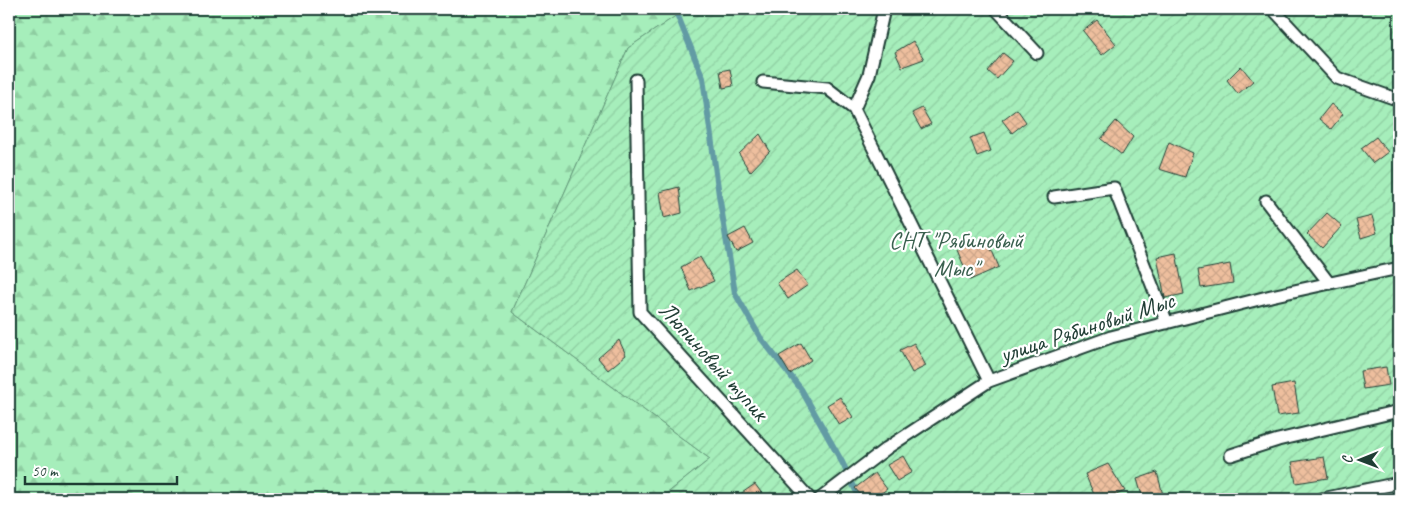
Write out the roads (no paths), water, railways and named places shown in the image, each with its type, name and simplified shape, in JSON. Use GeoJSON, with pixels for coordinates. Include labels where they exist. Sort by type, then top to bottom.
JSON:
{"type":"FeatureCollection","features":[{"type":"Feature","properties":{"kind":"lane"},"geometry":{"type":"LineString","coordinates":[[854,109],[870,76],[884,9]]}},
{"type":"Feature","properties":{"kind":"lane"},"geometry":{"type":"LineString","coordinates":[[996,9],[1037,52]]}},
{"type":"Feature","properties":{"kind":"lane"},"geometry":{"type":"LineString","coordinates":[[1273,9],[1337,78],[1399,100]]}},
{"type":"Feature","properties":{"kind":"lane","name":"Люпиновый тупик"},"geometry":{"type":"LineString","coordinates":[[636,80],[640,312],[810,499]]}},
{"type":"Feature","properties":{"kind":"lane"},"geometry":{"type":"LineString","coordinates":[[763,82],[827,88],[854,109],[989,381]]}},
{"type":"Feature","properties":{"kind":"lane"},"geometry":{"type":"LineString","coordinates":[[1054,197],[1114,188],[1166,323]]}},
{"type":"Feature","properties":{"kind":"lane"},"geometry":{"type":"LineString","coordinates":[[1266,201],[1329,283]]}},
{"type":"Feature","properties":{"kind":"lane","name":"улица Рябиновый Мыс"},"geometry":{"type":"LineString","coordinates":[[820,499],[886,448],[989,381],[1111,337],[1271,296],[1399,268]]}},
{"type":"Feature","properties":{"kind":"lane"},"geometry":{"type":"LineString","coordinates":[[1231,455],[1278,440],[1399,411]]}},
{"type":"Feature","properties":{"kind":"lane"},"geometry":{"type":"LineString","coordinates":[[1322,499],[1399,483]]}},
{"type":"Feature","properties":{"kind":"waterway"},"geometry":{"type":"LineString","coordinates":[[675,9],[703,78],[735,293],[760,337],[801,389],[842,462],[860,499]]}},
{"type":"Feature","properties":{"kind":"park label","name":"СНТ \"Рябиновый Мыс\""},"geometry":{"type":"Point","coordinates":[956,254]}}]}
